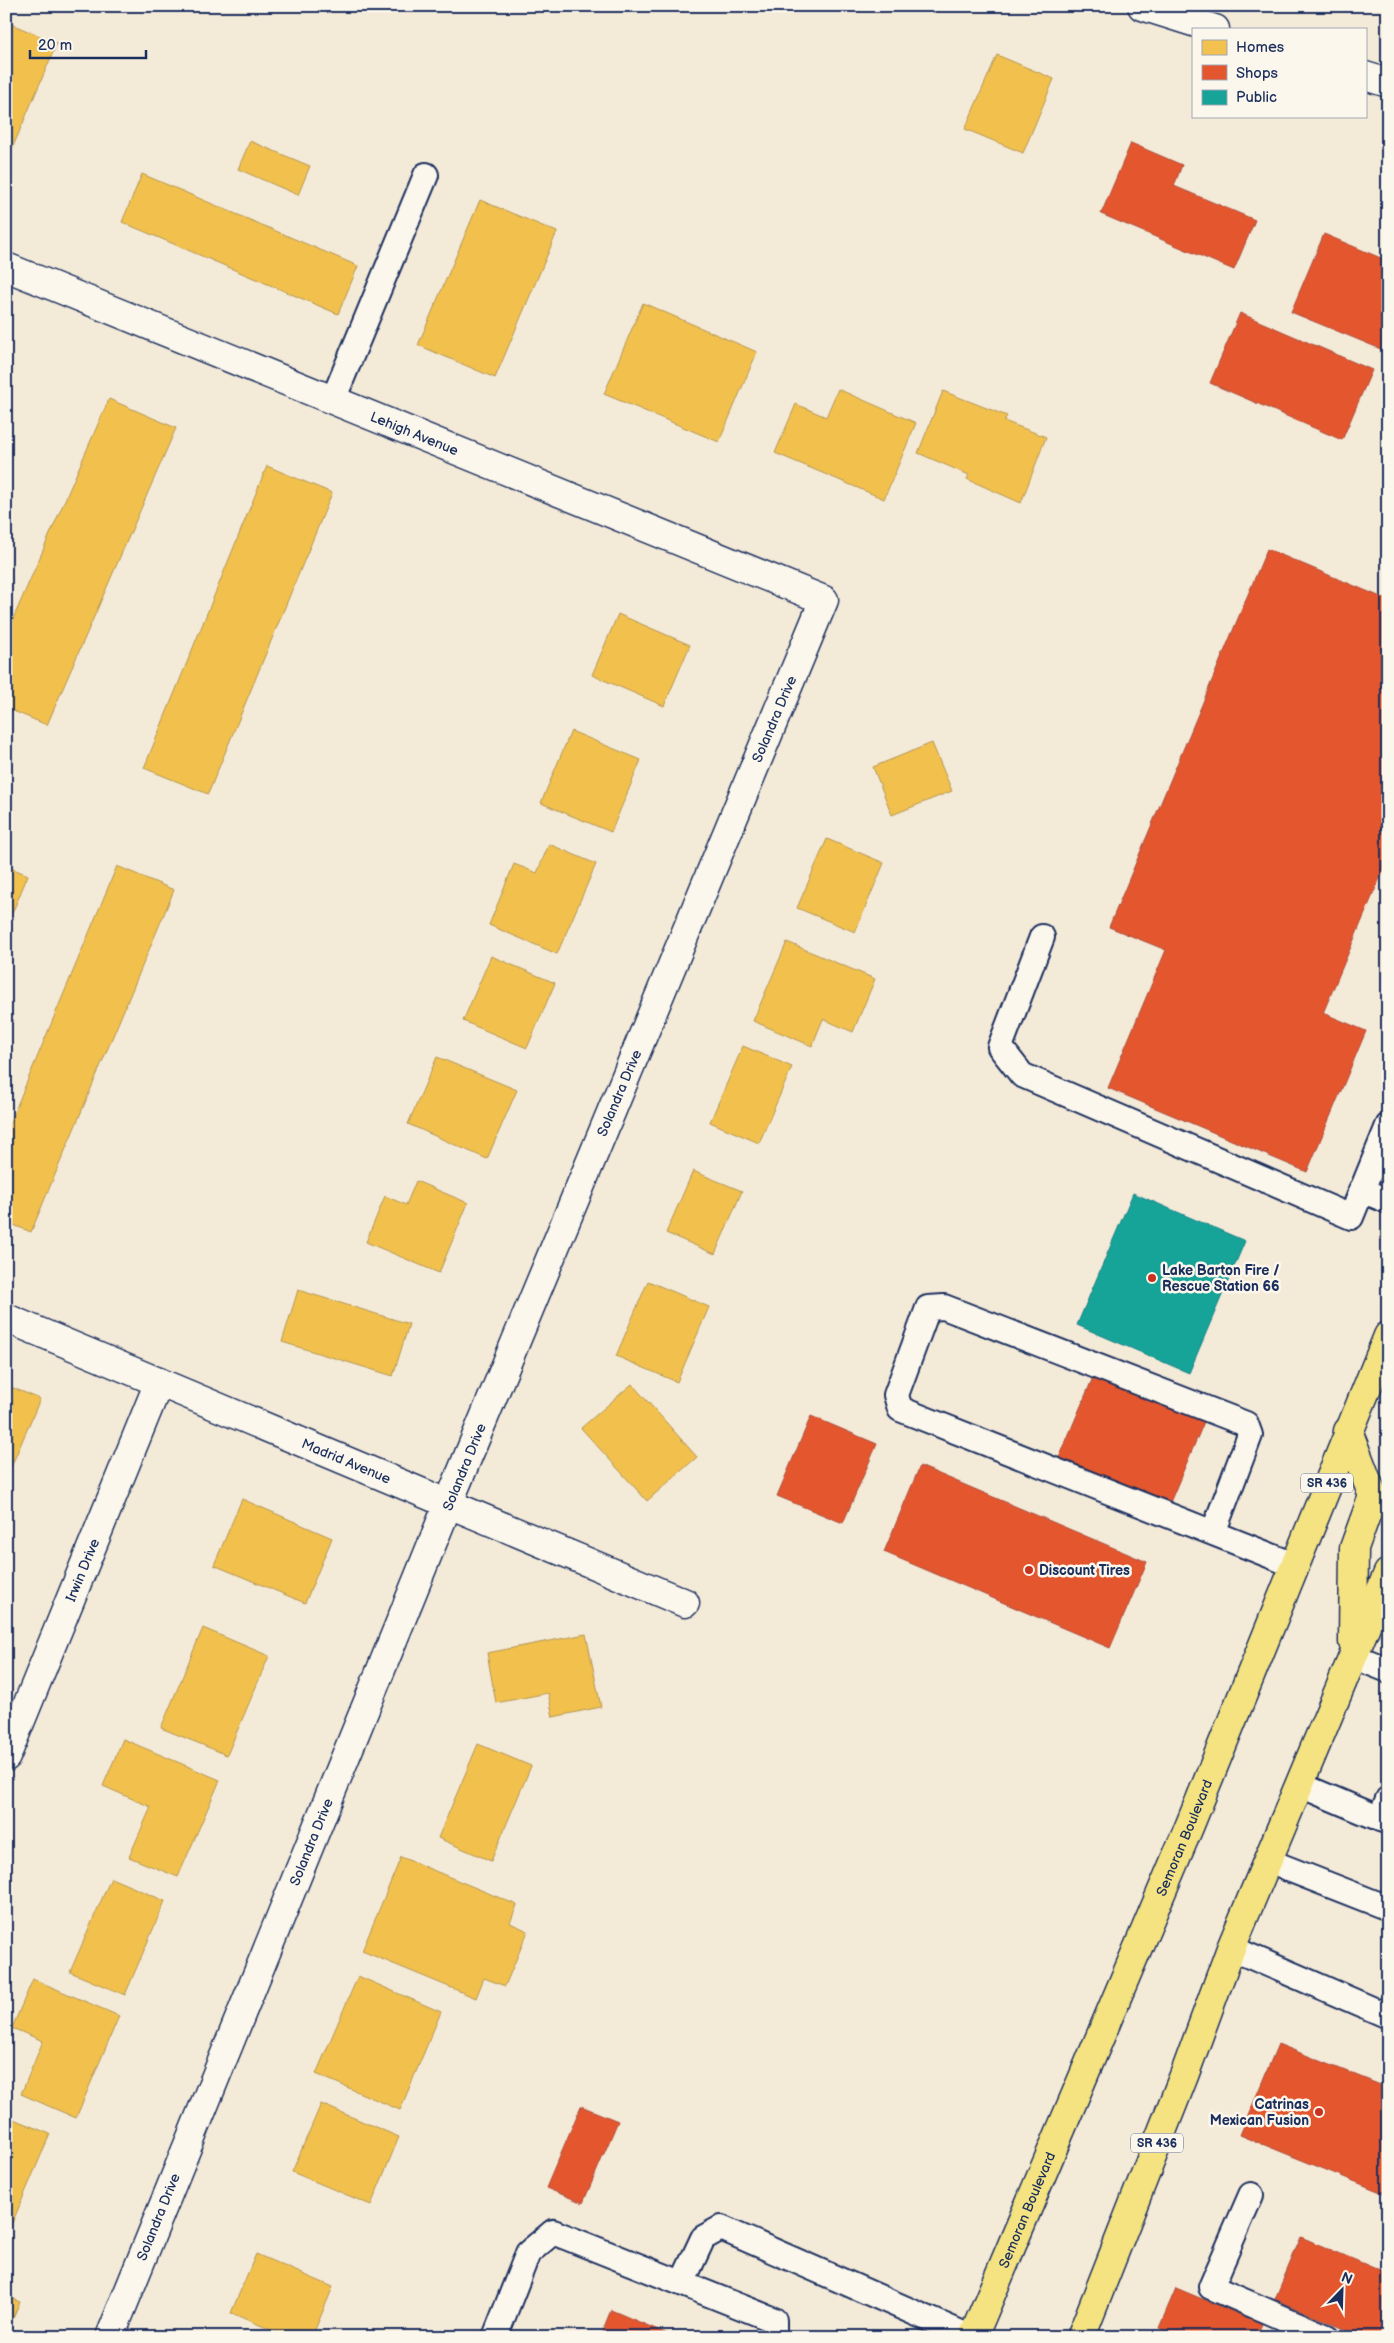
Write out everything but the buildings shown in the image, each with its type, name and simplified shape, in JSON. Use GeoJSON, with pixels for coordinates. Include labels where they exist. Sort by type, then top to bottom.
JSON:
{"type":"FeatureCollection","features":[{"type":"Feature","properties":{"kind":"main road","name":"Semoran Boulevard"},"geometry":{"type":"LineString","coordinates":[[972,2337],[1189,1827],[1388,1336]]}},
{"type":"Feature","properties":{"kind":"main road"},"geometry":{"type":"LineString","coordinates":[[1348,1431],[1373,1496],[1354,1548],[1353,1656]]}},
{"type":"Feature","properties":{"kind":"main road","name":"SR 436"},"geometry":{"type":"LineString","coordinates":[[1081,2337],[1185,2073],[1231,1948],[1388,1573]]}},
{"type":"Feature","properties":{"kind":"street"},"geometry":{"type":"LineString","coordinates":[[1142,6],[1211,28]]}},
{"type":"Feature","properties":{"kind":"street"},"geometry":{"type":"LineString","coordinates":[[1366,76],[1388,83]]}},
{"type":"Feature","properties":{"kind":"street","name":"Lehigh Avenue"},"geometry":{"type":"LineString","coordinates":[[6,267],[824,600]]}},
{"type":"Feature","properties":{"kind":"street","name":"Solandra Drive"},"geometry":{"type":"LineString","coordinates":[[110,2337],[449,1502],[824,600]]}},
{"type":"Feature","properties":{"kind":"street","name":"Madrid Avenue"},"geometry":{"type":"LineString","coordinates":[[6,1318],[449,1502],[685,1603]]}},
{"type":"Feature","properties":{"kind":"street","name":"Irwin Drive"},"geometry":{"type":"LineString","coordinates":[[6,1757],[159,1382]]}},
{"type":"Feature","properties":{"kind":"lane"},"geometry":{"type":"LineString","coordinates":[[333,400],[426,175]]}},
{"type":"Feature","properties":{"kind":"lane"},"geometry":{"type":"LineString","coordinates":[[1042,937],[1000,1047],[1022,1075],[1350,1217],[1388,1126]]}},
{"type":"Feature","properties":{"kind":"lane"},"geometry":{"type":"LineString","coordinates":[[1361,1190],[1388,1201]]}},
{"type":"Feature","properties":{"kind":"lane"},"geometry":{"type":"LineString","coordinates":[[1213,1533],[1250,1435],[1246,1424],[944,1307],[928,1308],[896,1395],[900,1409],[1213,1533],[1294,1565]]}},
{"type":"Feature","properties":{"kind":"lane"},"geometry":{"type":"LineString","coordinates":[[1353,1656],[1388,1670]]}},
{"type":"Feature","properties":{"kind":"lane"},"geometry":{"type":"LineString","coordinates":[[1300,1785],[1385,1813]]}},
{"type":"Feature","properties":{"kind":"lane"},"geometry":{"type":"LineString","coordinates":[[1268,1860],[1388,1908]]}},
{"type":"Feature","properties":{"kind":"lane"},"geometry":{"type":"LineString","coordinates":[[1231,1948],[1388,2016]]}},
{"type":"Feature","properties":{"kind":"lane"},"geometry":{"type":"LineString","coordinates":[[1251,2195],[1209,2294],[1244,2309],[1315,2334]]}},
{"type":"Feature","properties":{"kind":"lane"},"geometry":{"type":"LineString","coordinates":[[682,2283],[703,2238],[721,2228],[972,2337]]}},
{"type":"Feature","properties":{"kind":"lane"},"geometry":{"type":"LineString","coordinates":[[495,2337],[528,2253],[553,2232],[774,2320],[774,2337]]}},
{"type":"Feature","properties":{"kind":"place","name":"Lake Barton Fire / Rescue Station 66"},"geometry":{"type":"Point","coordinates":[1152,1278]}},
{"type":"Feature","properties":{"kind":"place","name":"Discount Tires"},"geometry":{"type":"Point","coordinates":[1029,1570]}},
{"type":"Feature","properties":{"kind":"place","name":"Catrinas Mexican Fusion"},"geometry":{"type":"Point","coordinates":[1319,2112]}}]}
